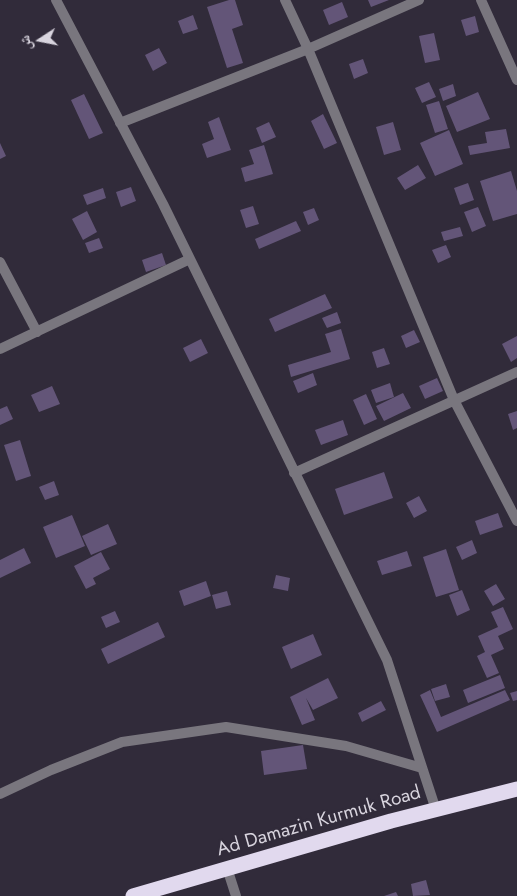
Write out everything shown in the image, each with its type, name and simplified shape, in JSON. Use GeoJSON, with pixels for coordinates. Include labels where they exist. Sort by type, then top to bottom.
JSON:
{"type":"FeatureCollection","features":[{"type":"Feature","properties":{"kind":"highway","name":"Ad Damazin Kurmuk Road"},"geometry":{"type":"LineString","coordinates":[[133,896],[391,821],[517,790]]}},
{"type":"Feature","properties":{"kind":"street"},"geometry":{"type":"LineString","coordinates":[[56,0],[190,260],[387,660],[436,810]]}},
{"type":"Feature","properties":{"kind":"street"},"geometry":{"type":"LineString","coordinates":[[285,0],[308,49],[454,400],[517,521]]}},
{"type":"Feature","properties":{"kind":"street"},"geometry":{"type":"LineString","coordinates":[[120,123],[308,49],[419,0]]}},
{"type":"Feature","properties":{"kind":"street"},"geometry":{"type":"LineString","coordinates":[[481,0],[517,80]]}},
{"type":"Feature","properties":{"kind":"street"},"geometry":{"type":"LineString","coordinates":[[0,349],[190,260]]}},
{"type":"Feature","properties":{"kind":"street"},"geometry":{"type":"LineString","coordinates":[[0,262],[37,332]]}},
{"type":"Feature","properties":{"kind":"street"},"geometry":{"type":"LineString","coordinates":[[294,473],[517,372]]}},
{"type":"Feature","properties":{"kind":"street"},"geometry":{"type":"LineString","coordinates":[[0,794],[51,770],[122,742],[226,727],[346,746],[422,768]]}},
{"type":"Feature","properties":{"kind":"street"},"geometry":{"type":"LineString","coordinates":[[227,868],[236,896]]}},
{"type":"Feature","properties":{"kind":"building"},"geometry":{"type":"Polygon","coordinates":[[[235,0],[243,25],[232,29],[243,63],[227,68],[207,7],[235,0]]]}},
{"type":"Feature","properties":{"kind":"building"},"geometry":{"type":"Polygon","coordinates":[[[368,0],[389,0],[371,7],[368,0]]]}},
{"type":"Feature","properties":{"kind":"building"},"geometry":{"type":"Polygon","coordinates":[[[342,2],[348,17],[329,25],[323,10],[342,2]]]}},
{"type":"Feature","properties":{"kind":"building"},"geometry":{"type":"Polygon","coordinates":[[[193,15],[198,29],[183,34],[178,21],[193,15]]]}},
{"type":"Feature","properties":{"kind":"building"},"geometry":{"type":"Polygon","coordinates":[[[475,16],[479,32],[466,36],[461,20],[475,16]]]}},
{"type":"Feature","properties":{"kind":"building"},"geometry":{"type":"Polygon","coordinates":[[[434,33],[440,60],[425,63],[419,36],[434,33]]]}},
{"type":"Feature","properties":{"kind":"building"},"geometry":{"type":"Polygon","coordinates":[[[159,48],[167,63],[153,71],[145,55],[159,48]]]}},
{"type":"Feature","properties":{"kind":"building"},"geometry":{"type":"Polygon","coordinates":[[[363,59],[368,73],[354,79],[349,64],[363,59]]]}},
{"type":"Feature","properties":{"kind":"building"},"geometry":{"type":"Polygon","coordinates":[[[429,82],[436,97],[422,103],[415,88],[429,82]]]}},
{"type":"Feature","properties":{"kind":"building"},"geometry":{"type":"Polygon","coordinates":[[[453,84],[456,96],[443,101],[439,89],[453,84]]]}},
{"type":"Feature","properties":{"kind":"building"},"geometry":{"type":"Polygon","coordinates":[[[478,92],[490,119],[457,132],[446,106],[478,92]]]}},
{"type":"Feature","properties":{"kind":"building"},"geometry":{"type":"Polygon","coordinates":[[[84,94],[103,133],[89,139],[71,100],[84,94]]]}},
{"type":"Feature","properties":{"kind":"building"},"geometry":{"type":"Polygon","coordinates":[[[439,101],[448,129],[435,133],[426,105],[439,101]]]}},
{"type":"Feature","properties":{"kind":"building"},"geometry":{"type":"Polygon","coordinates":[[[323,114],[337,143],[324,149],[311,121],[323,114]]]}},
{"type":"Feature","properties":{"kind":"building"},"geometry":{"type":"Polygon","coordinates":[[[219,117],[231,150],[207,158],[202,144],[214,139],[208,122],[219,117]]]}},
{"type":"Feature","properties":{"kind":"building"},"geometry":{"type":"Polygon","coordinates":[[[269,122],[276,137],[262,143],[256,128],[269,122]]]}},
{"type":"Feature","properties":{"kind":"building"},"geometry":{"type":"Polygon","coordinates":[[[393,122],[401,150],[384,155],[376,127],[393,122]]]}},
{"type":"Feature","properties":{"kind":"building"},"geometry":{"type":"Polygon","coordinates":[[[506,129],[510,148],[470,155],[468,146],[487,143],[485,132],[506,129]]]}},
{"type":"Feature","properties":{"kind":"building"},"geometry":{"type":"Polygon","coordinates":[[[449,130],[463,164],[435,176],[420,143],[449,130]]]}},
{"type":"Feature","properties":{"kind":"building"},"geometry":{"type":"Polygon","coordinates":[[[0,143],[6,156],[0,159],[0,143]]]}},
{"type":"Feature","properties":{"kind":"building"},"geometry":{"type":"Polygon","coordinates":[[[264,145],[273,174],[245,182],[241,168],[254,164],[249,150],[264,145]]]}},
{"type":"Feature","properties":{"kind":"building"},"geometry":{"type":"Polygon","coordinates":[[[418,165],[426,178],[405,190],[397,178],[418,165]]]}},
{"type":"Feature","properties":{"kind":"building"},"geometry":{"type":"Polygon","coordinates":[[[511,171],[517,191],[517,214],[493,221],[480,181],[511,171]]]}},
{"type":"Feature","properties":{"kind":"building"},"geometry":{"type":"Polygon","coordinates":[[[468,183],[474,200],[460,205],[454,188],[468,183]]]}},
{"type":"Feature","properties":{"kind":"building"},"geometry":{"type":"Polygon","coordinates":[[[131,187],[136,201],[121,207],[116,192],[131,187]]]}},
{"type":"Feature","properties":{"kind":"building"},"geometry":{"type":"Polygon","coordinates":[[[103,188],[106,198],[87,205],[83,195],[103,188]]]}},
{"type":"Feature","properties":{"kind":"building"},"geometry":{"type":"Polygon","coordinates":[[[253,206],[259,224],[246,228],[240,210],[253,206]]]}},
{"type":"Feature","properties":{"kind":"building"},"geometry":{"type":"Polygon","coordinates":[[[478,207],[486,226],[472,232],[464,212],[478,207]]]}},
{"type":"Feature","properties":{"kind":"building"},"geometry":{"type":"Polygon","coordinates":[[[314,208],[319,220],[308,225],[303,212],[314,208]]]}},
{"type":"Feature","properties":{"kind":"building"},"geometry":{"type":"Polygon","coordinates":[[[87,211],[97,232],[83,240],[72,219],[87,211]]]}},
{"type":"Feature","properties":{"kind":"building"},"geometry":{"type":"Polygon","coordinates":[[[296,221],[301,231],[259,249],[255,239],[296,221]]]}},
{"type":"Feature","properties":{"kind":"building"},"geometry":{"type":"Polygon","coordinates":[[[460,227],[463,236],[444,241],[441,232],[460,227]]]}},
{"type":"Feature","properties":{"kind":"building"},"geometry":{"type":"Polygon","coordinates":[[[99,238],[103,248],[89,253],[85,243],[99,238]]]}},
{"type":"Feature","properties":{"kind":"building"},"geometry":{"type":"Polygon","coordinates":[[[446,245],[451,257],[438,263],[432,250],[446,245]]]}},
{"type":"Feature","properties":{"kind":"building"},"geometry":{"type":"Polygon","coordinates":[[[162,253],[166,265],[146,272],[142,260],[162,253]]]}},
{"type":"Feature","properties":{"kind":"building"},"geometry":{"type":"Polygon","coordinates":[[[325,294],[332,308],[275,332],[269,319],[325,294]]]}},
{"type":"Feature","properties":{"kind":"building"},"geometry":{"type":"Polygon","coordinates":[[[337,312],[341,323],[327,328],[322,318],[337,312]]]}},
{"type":"Feature","properties":{"kind":"building"},"geometry":{"type":"Polygon","coordinates":[[[341,329],[350,359],[291,377],[288,365],[331,352],[325,334],[341,329]]]}},
{"type":"Feature","properties":{"kind":"building"},"geometry":{"type":"Polygon","coordinates":[[[414,330],[420,342],[406,348],[401,336],[414,330]]]}},
{"type":"Feature","properties":{"kind":"building"},"geometry":{"type":"Polygon","coordinates":[[[517,336],[517,358],[511,362],[502,344],[517,336]]]}},
{"type":"Feature","properties":{"kind":"building"},"geometry":{"type":"Polygon","coordinates":[[[201,339],[208,353],[190,362],[183,348],[201,339]]]}},
{"type":"Feature","properties":{"kind":"building"},"geometry":{"type":"Polygon","coordinates":[[[384,348],[390,364],[377,368],[372,352],[384,348]]]}},
{"type":"Feature","properties":{"kind":"building"},"geometry":{"type":"Polygon","coordinates":[[[313,373],[317,385],[298,393],[293,381],[313,373]]]}},
{"type":"Feature","properties":{"kind":"building"},"geometry":{"type":"Polygon","coordinates":[[[437,378],[443,391],[425,399],[419,386],[437,378]]]}},
{"type":"Feature","properties":{"kind":"building"},"geometry":{"type":"Polygon","coordinates":[[[390,383],[394,397],[376,403],[371,390],[390,383]]]}},
{"type":"Feature","properties":{"kind":"building"},"geometry":{"type":"Polygon","coordinates":[[[52,386],[60,404],[39,412],[31,395],[52,386]]]}},
{"type":"Feature","properties":{"kind":"building"},"geometry":{"type":"Polygon","coordinates":[[[403,393],[411,408],[384,421],[376,406],[403,393]]]}},
{"type":"Feature","properties":{"kind":"building"},"geometry":{"type":"Polygon","coordinates":[[[366,394],[377,419],[364,425],[353,400],[366,394]]]}},
{"type":"Feature","properties":{"kind":"building"},"geometry":{"type":"Polygon","coordinates":[[[7,406],[13,419],[0,425],[0,409],[7,406]]]}},
{"type":"Feature","properties":{"kind":"building"},"geometry":{"type":"Polygon","coordinates":[[[517,411],[517,428],[513,430],[508,414],[517,411]]]}},
{"type":"Feature","properties":{"kind":"building"},"geometry":{"type":"Polygon","coordinates":[[[343,420],[348,435],[321,445],[315,430],[343,420]]]}},
{"type":"Feature","properties":{"kind":"building"},"geometry":{"type":"Polygon","coordinates":[[[20,440],[31,476],[16,481],[4,445],[20,440]]]}},
{"type":"Feature","properties":{"kind":"building"},"geometry":{"type":"Polygon","coordinates":[[[384,472],[393,498],[344,515],[335,489],[384,472]]]}},
{"type":"Feature","properties":{"kind":"building"},"geometry":{"type":"Polygon","coordinates":[[[54,481],[59,495],[45,500],[39,487],[54,481]]]}},
{"type":"Feature","properties":{"kind":"building"},"geometry":{"type":"Polygon","coordinates":[[[419,496],[427,511],[414,518],[406,503],[419,496]]]}},
{"type":"Feature","properties":{"kind":"building"},"geometry":{"type":"Polygon","coordinates":[[[498,513],[503,527],[480,535],[475,521],[498,513]]]}},
{"type":"Feature","properties":{"kind":"building"},"geometry":{"type":"Polygon","coordinates":[[[72,515],[85,546],[56,558],[43,527],[72,515]]]}},
{"type":"Feature","properties":{"kind":"building"},"geometry":{"type":"Polygon","coordinates":[[[108,524],[117,544],[91,555],[82,536],[108,524]]]}},
{"type":"Feature","properties":{"kind":"building"},"geometry":{"type":"Polygon","coordinates":[[[472,540],[477,553],[462,560],[456,547],[472,540]]]}},
{"type":"Feature","properties":{"kind":"building"},"geometry":{"type":"Polygon","coordinates":[[[24,548],[31,563],[0,578],[0,560],[24,548]]]}},
{"type":"Feature","properties":{"kind":"building"},"geometry":{"type":"Polygon","coordinates":[[[446,549],[459,590],[436,597],[423,557],[446,549]]]}},
{"type":"Feature","properties":{"kind":"building"},"geometry":{"type":"Polygon","coordinates":[[[407,551],[412,566],[382,575],[377,561],[407,551]]]}},
{"type":"Feature","properties":{"kind":"building"},"geometry":{"type":"Polygon","coordinates":[[[101,552],[110,569],[93,578],[96,584],[86,589],[74,566],[101,552]]]}},
{"type":"Feature","properties":{"kind":"building"},"geometry":{"type":"Polygon","coordinates":[[[276,575],[290,578],[288,591],[273,588],[276,575]]]}},
{"type":"Feature","properties":{"kind":"building"},"geometry":{"type":"Polygon","coordinates":[[[206,581],[211,596],[184,606],[179,591],[206,581]]]}},
{"type":"Feature","properties":{"kind":"building"},"geometry":{"type":"Polygon","coordinates":[[[496,584],[505,599],[493,606],[484,591],[496,584]]]}},
{"type":"Feature","properties":{"kind":"building"},"geometry":{"type":"Polygon","coordinates":[[[462,590],[470,610],[457,616],[449,595],[462,590]]]}},
{"type":"Feature","properties":{"kind":"building"},"geometry":{"type":"Polygon","coordinates":[[[227,591],[231,605],[216,609],[212,595],[227,591]]]}},
{"type":"Feature","properties":{"kind":"building"},"geometry":{"type":"Polygon","coordinates":[[[503,607],[513,629],[498,636],[504,649],[491,655],[499,673],[487,678],[477,656],[485,652],[478,636],[498,627],[491,612],[503,607]]]}},
{"type":"Feature","properties":{"kind":"building"},"geometry":{"type":"Polygon","coordinates":[[[115,611],[120,622],[106,628],[101,617],[115,611]]]}},
{"type":"Feature","properties":{"kind":"building"},"geometry":{"type":"Polygon","coordinates":[[[158,622],[165,637],[108,664],[101,649],[158,622]]]}},
{"type":"Feature","properties":{"kind":"building"},"geometry":{"type":"Polygon","coordinates":[[[313,634],[322,655],[291,669],[282,647],[313,634]]]}},
{"type":"Feature","properties":{"kind":"building"},"geometry":{"type":"Polygon","coordinates":[[[500,675],[505,688],[468,703],[463,690],[500,675]]]}},
{"type":"Feature","properties":{"kind":"building"},"geometry":{"type":"Polygon","coordinates":[[[328,678],[338,698],[313,710],[306,698],[315,720],[302,725],[290,697],[328,678]]]}},
{"type":"Feature","properties":{"kind":"building"},"geometry":{"type":"Polygon","coordinates":[[[446,684],[450,697],[435,701],[431,689],[446,684]]]}},
{"type":"Feature","properties":{"kind":"building"},"geometry":{"type":"Polygon","coordinates":[[[430,690],[441,717],[505,690],[510,700],[437,732],[420,695],[430,690]]]}},
{"type":"Feature","properties":{"kind":"building"},"geometry":{"type":"Polygon","coordinates":[[[517,691],[517,700],[513,701],[510,693],[517,691]]]}},
{"type":"Feature","properties":{"kind":"building"},"geometry":{"type":"Polygon","coordinates":[[[381,701],[386,710],[362,722],[358,713],[381,701]]]}},
{"type":"Feature","properties":{"kind":"building"},"geometry":{"type":"Polygon","coordinates":[[[303,745],[307,769],[264,775],[261,751],[303,745]]]}},
{"type":"Feature","properties":{"kind":"building"},"geometry":{"type":"Polygon","coordinates":[[[426,880],[430,895],[413,896],[411,884],[426,880]]]}},
{"type":"Feature","properties":{"kind":"building"},"geometry":{"type":"Polygon","coordinates":[[[396,892],[398,896],[384,896],[396,892]]]}}]}
